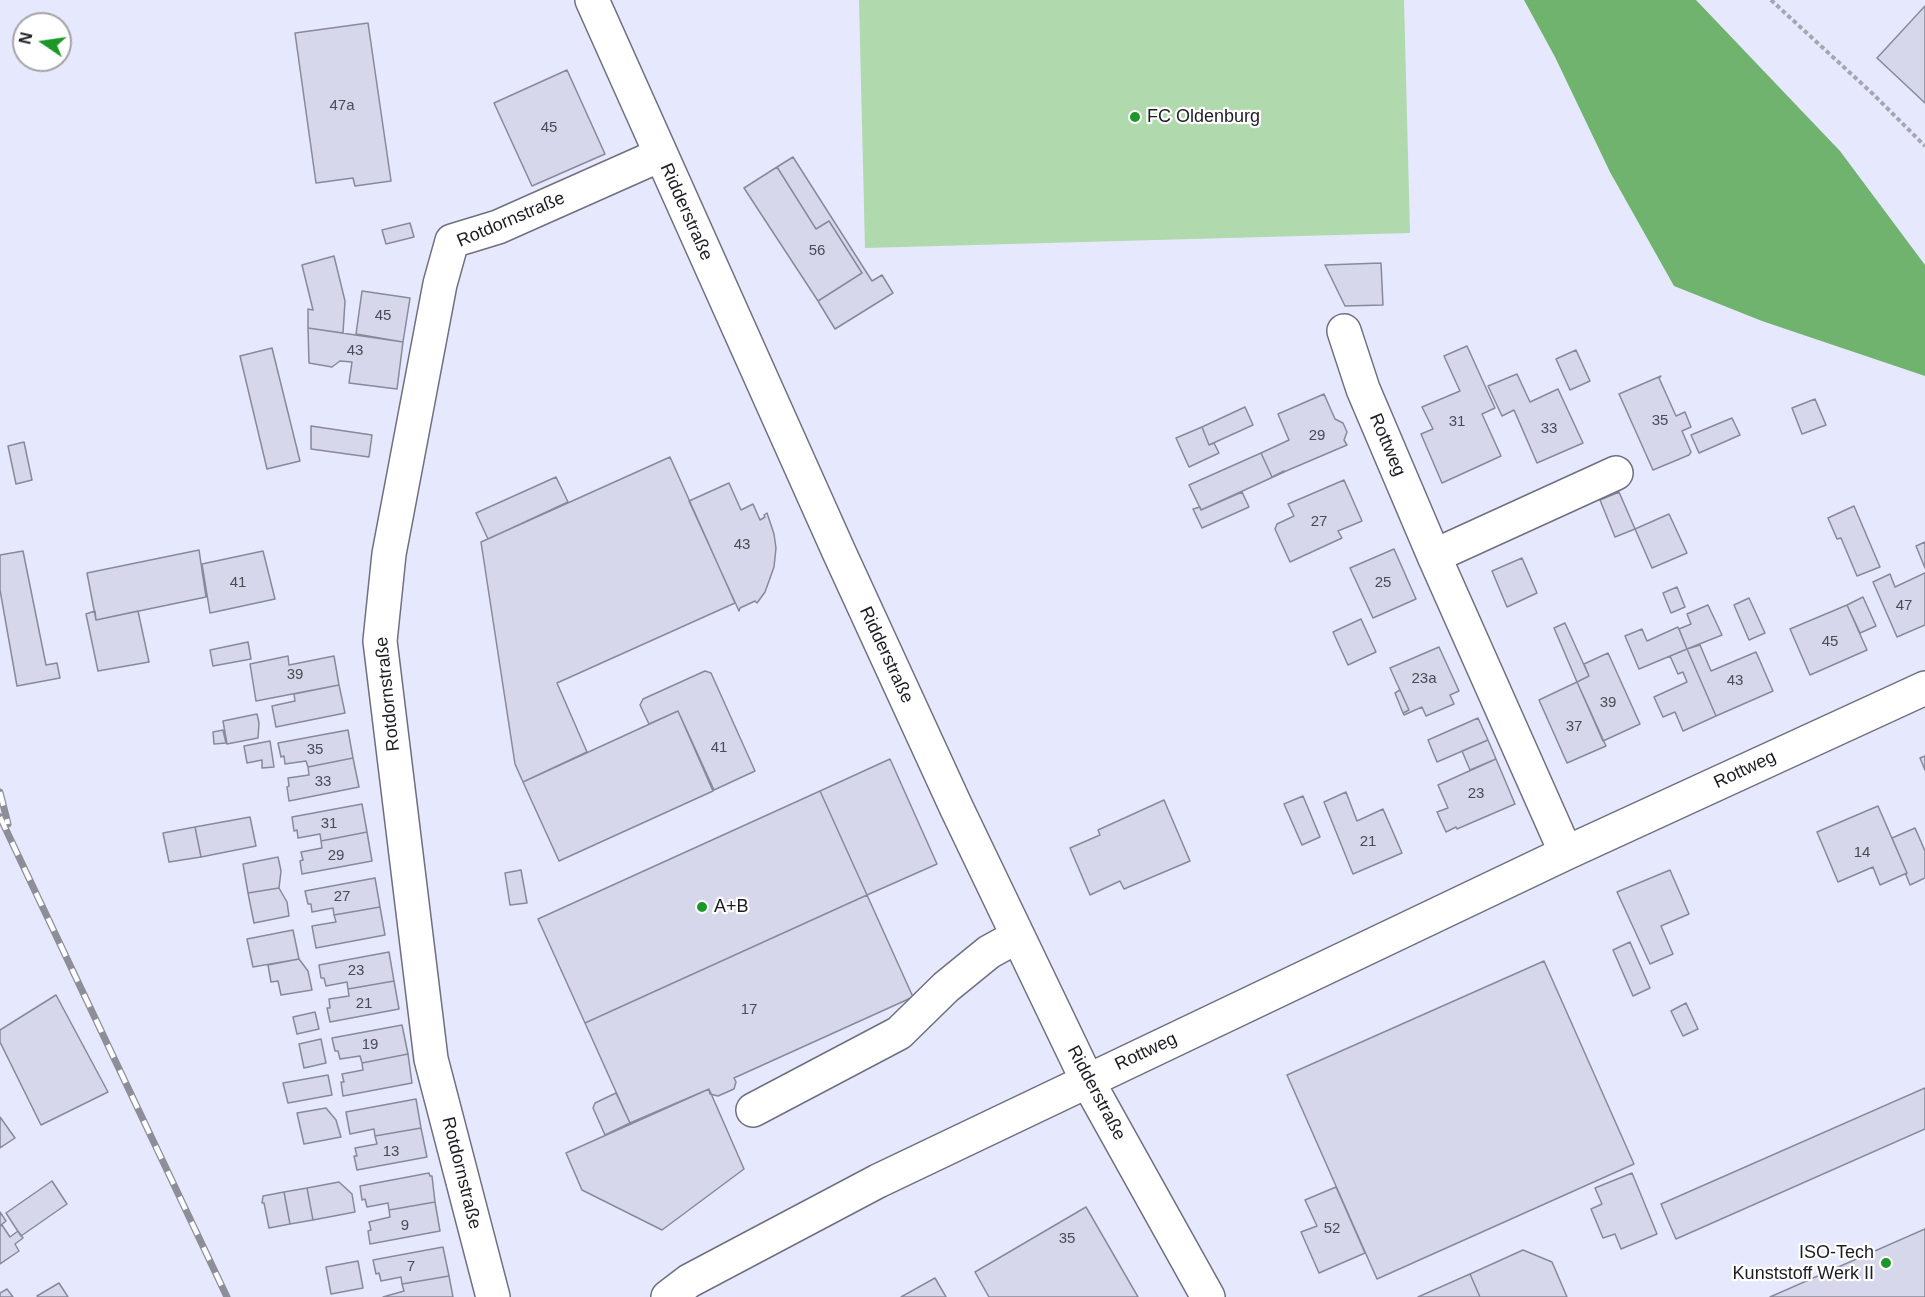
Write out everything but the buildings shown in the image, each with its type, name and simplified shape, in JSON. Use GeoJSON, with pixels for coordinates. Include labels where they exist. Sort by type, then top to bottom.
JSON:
{"type":"FeatureCollection","features":[{"type":"Feature","properties":{"kind":"street","name":"Ridderstraße"},"geometry":{"type":"LineString","coordinates":[[592,0],[838,552],[1018,936],[1087,1080],[1208,1297]]}},
{"type":"Feature","properties":{"kind":"street","name":"Rotdornstraße"},"geometry":{"type":"LineString","coordinates":[[493,1297],[431,1059],[380,641],[389,554],[440,284],[452,241],[498,227],[660,155]]}},
{"type":"Feature","properties":{"kind":"street","name":"Rottweg"},"geometry":{"type":"LineString","coordinates":[[1344,331],[1363,389],[1434,556],[1566,853]]}},
{"type":"Feature","properties":{"kind":"street"},"geometry":{"type":"LineString","coordinates":[[1434,556],[1616,473]]}},
{"type":"Feature","properties":{"kind":"street","name":"Rottweg"},"geometry":{"type":"LineString","coordinates":[[669,1297],[689,1281],[878,1181],[1566,853],[1925,688]]}},
{"type":"Feature","properties":{"kind":"street"},"geometry":{"type":"LineString","coordinates":[[753,1110],[899,1033],[963,973],[989,952],[1018,936]]}},
{"type":"Feature","properties":{"kind":"path"},"geometry":{"type":"LineString","coordinates":[[1771,0],[1873,94],[1925,146]]}},
{"type":"Feature","properties":{"kind":"shaded area"},"geometry":{"type":"Polygon","coordinates":[[[0,0],[1925,0],[1925,1297],[0,1297],[0,0]]]}},
{"type":"Feature","properties":{"kind":"shaded area","name":"FC Oldenburg"},"geometry":{"type":"Polygon","coordinates":[[[859,0],[1404,0],[1410,233],[865,248],[859,0]]]}},
{"type":"Feature","properties":{"kind":"shaded area"},"geometry":{"type":"Polygon","coordinates":[[[1524,0],[1696,0],[1840,151],[1925,265],[1925,376],[1762,321],[1674,286],[1610,172],[1555,57],[1524,0]]]}},
{"type":"Feature","properties":{"kind":"railway"},"geometry":{"type":"LineString","coordinates":[[0,792],[8,824]]}},
{"type":"Feature","properties":{"kind":"railway"},"geometry":{"type":"LineString","coordinates":[[0,817],[227,1297]]}},
{"type":"Feature","properties":{"kind":"place","name":"FC Oldenburg"},"geometry":{"type":"Point","coordinates":[1135,117]}},
{"type":"Feature","properties":{"kind":"place","name":"A+B"},"geometry":{"type":"Point","coordinates":[702,907]}},
{"type":"Feature","properties":{"kind":"place","name":"ISO-Tech Kunststoff Werk II"},"geometry":{"type":"Point","coordinates":[1886,1263]}}]}
